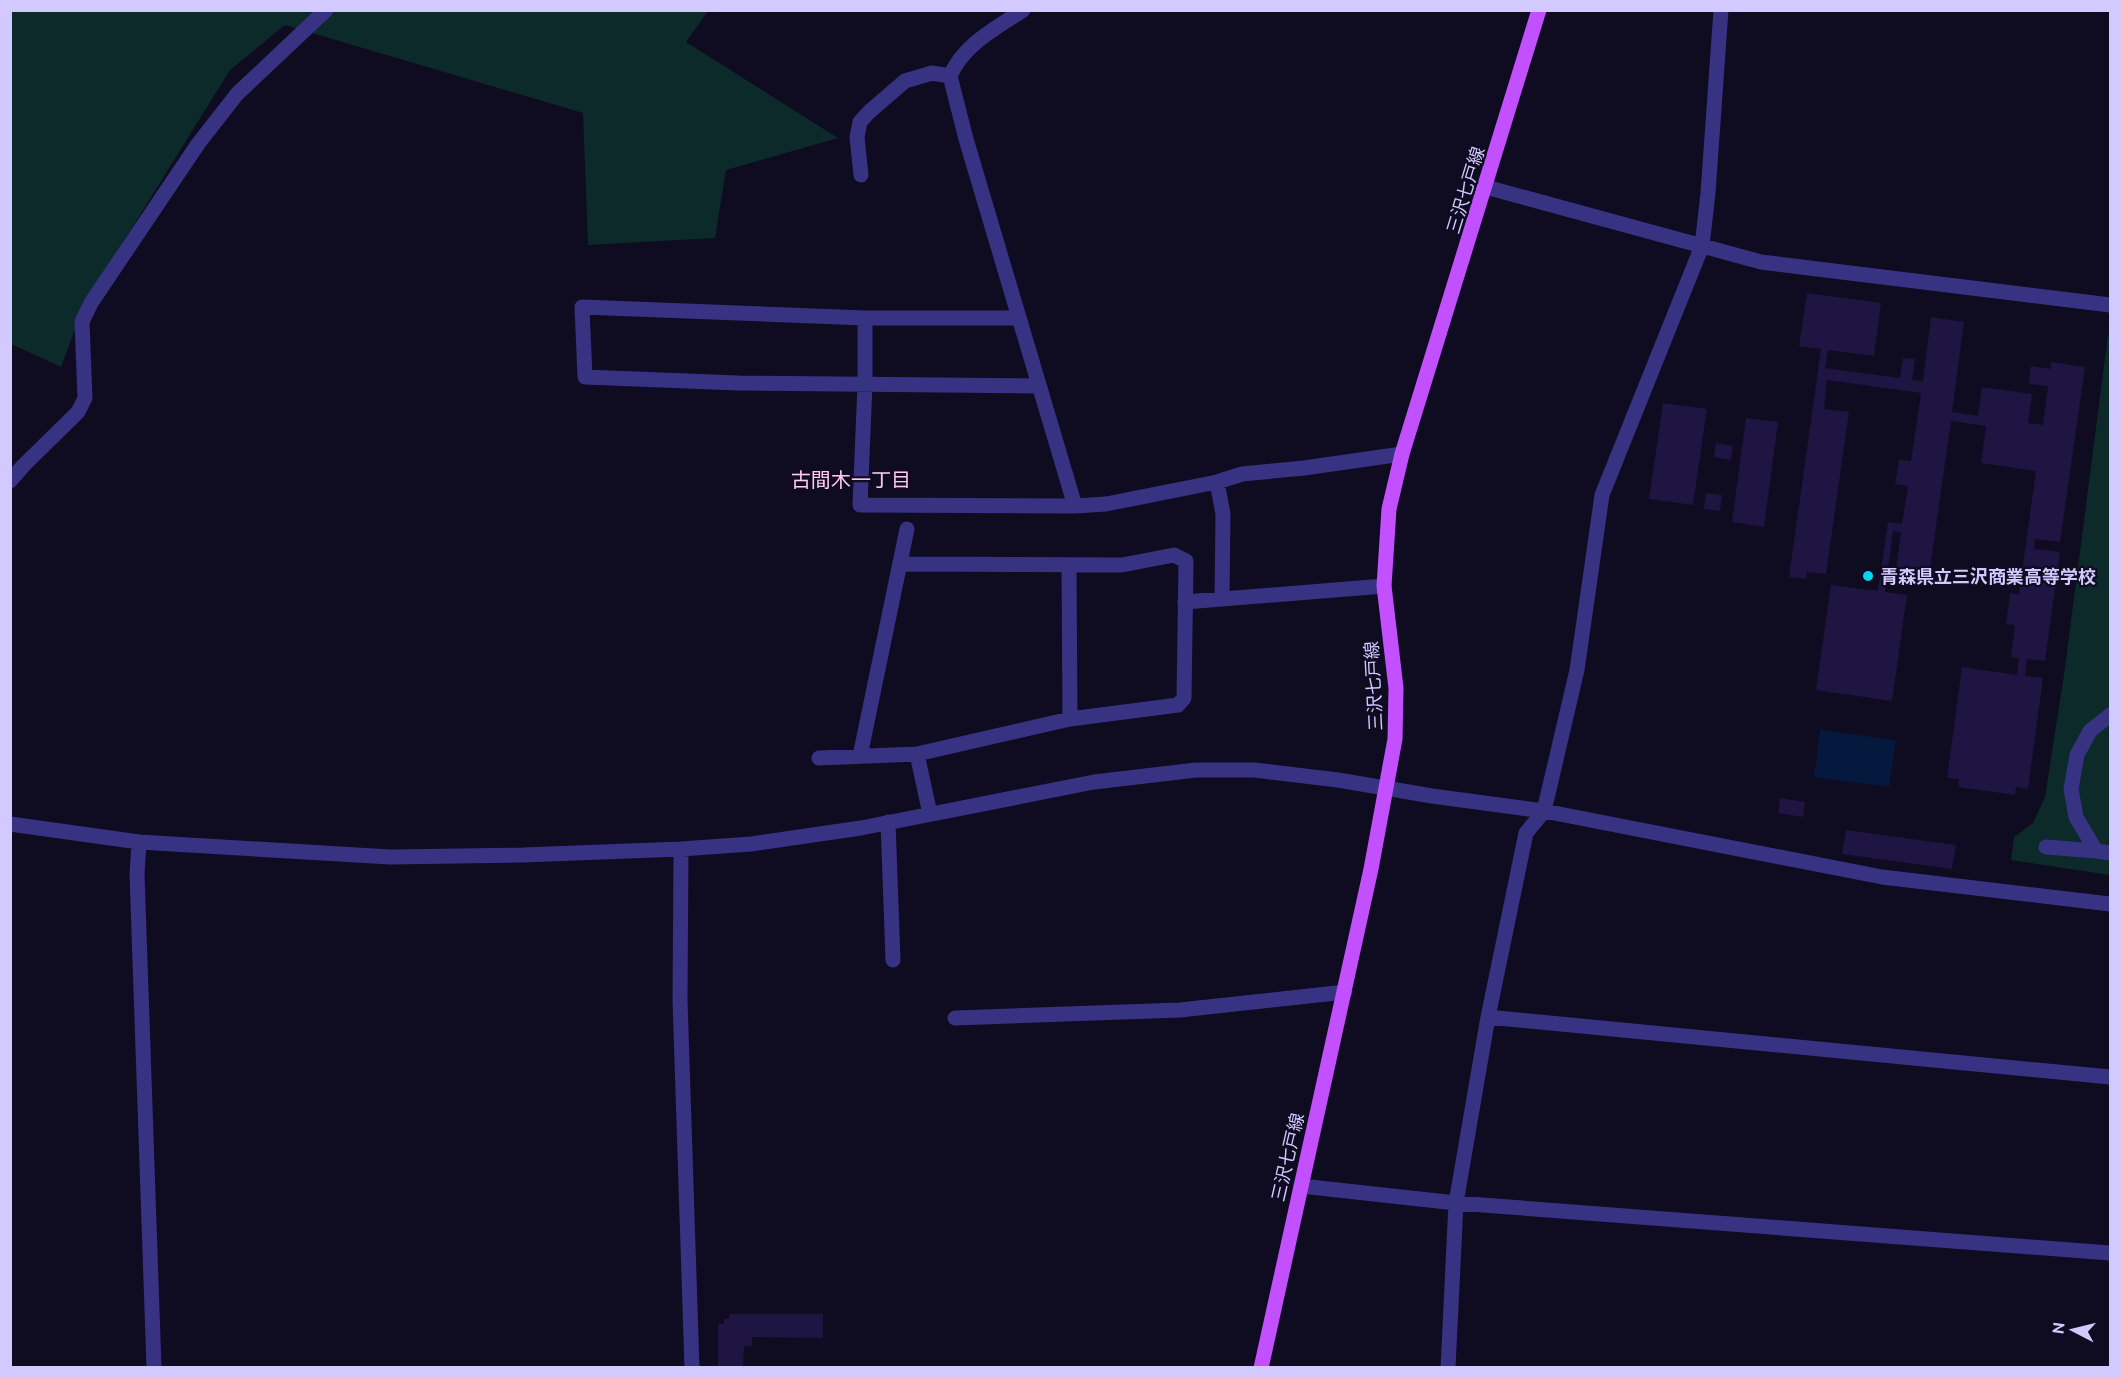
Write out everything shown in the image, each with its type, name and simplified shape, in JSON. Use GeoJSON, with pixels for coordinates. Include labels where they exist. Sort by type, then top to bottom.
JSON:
{"type":"FeatureCollection","features":[{"type":"Feature","properties":{"kind":"main road","name":"三沢七戸線"},"geometry":{"type":"LineString","coordinates":[[1261,1368],[1345,992],[1395,739],[1396,688],[1384,586],[1389,509],[1402,454],[1539,10]]}},
{"type":"Feature","properties":{"kind":"street"},"geometry":{"type":"LineString","coordinates":[[10,482],[23,466],[78,412],[85,398],[82,322],[91,303],[198,144],[237,94],[326,10]]}},
{"type":"Feature","properties":{"kind":"street"},"geometry":{"type":"LineString","coordinates":[[1023,10],[972,45],[950,76],[966,139],[1075,507]]}},
{"type":"Feature","properties":{"kind":"street"},"geometry":{"type":"LineString","coordinates":[[1448,1368],[1456,1203],[1488,1017],[1526,833],[1544,811],[1577,670],[1602,495],[1702,246],[1721,10]]}},
{"type":"Feature","properties":{"kind":"street"},"geometry":{"type":"LineString","coordinates":[[861,175],[857,137],[860,122],[905,81],[932,73],[950,76]]}},
{"type":"Feature","properties":{"kind":"street"},"geometry":{"type":"LineString","coordinates":[[1486,187],[1761,262],[2110,305]]}},
{"type":"Feature","properties":{"kind":"street"},"geometry":{"type":"LineString","coordinates":[[1018,318],[865,318],[582,307],[585,377],[750,383],[1039,386]]}},
{"type":"Feature","properties":{"kind":"street"},"geometry":{"type":"LineString","coordinates":[[865,318],[861,505],[1075,507],[1106,504],[1217,482],[1242,474],[1402,454]]}},
{"type":"Feature","properties":{"kind":"street"},"geometry":{"type":"LineString","coordinates":[[1217,482],[1222,514],[1222,599]]}},
{"type":"Feature","properties":{"kind":"street"},"geometry":{"type":"LineString","coordinates":[[860,756],[907,529]]}},
{"type":"Feature","properties":{"kind":"street"},"geometry":{"type":"LineString","coordinates":[[819,758],[917,754],[1070,719],[1178,705],[1184,698],[1186,561],[1174,555],[1122,565],[900,564]]}},
{"type":"Feature","properties":{"kind":"street"},"geometry":{"type":"LineString","coordinates":[[1069,565],[1070,719]]}},
{"type":"Feature","properties":{"kind":"street"},"geometry":{"type":"LineString","coordinates":[[1185,602],[1384,586]]}},
{"type":"Feature","properties":{"kind":"street"},"geometry":{"type":"LineString","coordinates":[[2103,852],[2076,817],[2072,789],[2077,755],[2090,731],[2110,715]]}},
{"type":"Feature","properties":{"kind":"street"},"geometry":{"type":"LineString","coordinates":[[917,754],[930,814]]}},
{"type":"Feature","properties":{"kind":"street"},"geometry":{"type":"LineString","coordinates":[[10,824],[139,842],[390,857],[681,849],[751,844],[888,822],[1094,782],[1196,770],[1254,770],[1544,811],[1882,877],[2110,904]]}},
{"type":"Feature","properties":{"kind":"street"},"geometry":{"type":"LineString","coordinates":[[888,822],[893,960]]}},
{"type":"Feature","properties":{"kind":"street"},"geometry":{"type":"LineString","coordinates":[[139,842],[137,874],[154,1368]]}},
{"type":"Feature","properties":{"kind":"street"},"geometry":{"type":"LineString","coordinates":[[2046,847],[2103,852]]}},
{"type":"Feature","properties":{"kind":"street"},"geometry":{"type":"LineString","coordinates":[[681,849],[680,1000],[692,1368]]}},
{"type":"Feature","properties":{"kind":"street"},"geometry":{"type":"LineString","coordinates":[[955,1018],[1180,1010],[1345,992]]}},
{"type":"Feature","properties":{"kind":"street"},"geometry":{"type":"LineString","coordinates":[[1488,1017],[2110,1077]]}},
{"type":"Feature","properties":{"kind":"street"},"geometry":{"type":"LineString","coordinates":[[1300,1186],[1456,1203],[2110,1253]]}},
{"type":"Feature","properties":{"kind":"green space"},"geometry":{"type":"Polygon","coordinates":[[[11,11],[708,11],[686,42],[838,138],[726,170],[715,238],[588,245],[583,113],[285,25],[230,70],[84,305],[61,367],[11,344],[11,11]]]}},
{"type":"Feature","properties":{"kind":"green space"},"geometry":{"type":"Polygon","coordinates":[[[2108,335],[2110,336],[2110,875],[2011,860],[2014,837],[2033,823],[2045,797],[2064,675],[2108,335]]]}},
{"type":"Feature","properties":{"kind":"water"},"geometry":{"type":"Polygon","coordinates":[[[1820,730],[1896,740],[1889,787],[1814,777],[1820,730]]]}},
{"type":"Feature","properties":{"kind":"building"},"geometry":{"type":"Polygon","coordinates":[[[1807,293],[1881,303],[1874,356],[1828,350],[1825,368],[1900,378],[1903,358],[1915,359],[1912,380],[1923,381],[1931,317],[1964,322],[1952,412],[1978,416],[1982,387],[2032,394],[2028,423],[2043,425],[2048,386],[2029,384],[2031,366],[2051,369],[2051,362],[2085,367],[2060,542],[2035,539],[2034,549],[2060,552],[2045,661],[2027,659],[2025,676],[2043,678],[2028,789],[2016,787],[2015,795],[1958,787],[1959,779],[1947,778],[1962,667],[2017,675],[2019,658],[2011,657],[2015,625],[2006,624],[2010,593],[2019,594],[2036,471],[1981,463],[1986,426],[1951,421],[1928,583],[1895,578],[1901,532],[1893,531],[1885,592],[1907,595],[1892,701],[1816,690],[1831,585],[1878,591],[1888,522],[1902,524],[1908,486],[1895,484],[1899,460],[1911,461],[1921,393],[1827,380],[1824,409],[1849,412],[1826,574],[1807,572],[1806,579],[1789,577],[1821,349],[1799,346],[1807,293]]]}},
{"type":"Feature","properties":{"kind":"building"},"geometry":{"type":"Polygon","coordinates":[[[1663,403],[1707,409],[1693,505],[1649,499],[1663,403]]]}},
{"type":"Feature","properties":{"kind":"building"},"geometry":{"type":"Polygon","coordinates":[[[1746,418],[1778,422],[1764,527],[1732,522],[1746,418]]]}},
{"type":"Feature","properties":{"kind":"building"},"geometry":{"type":"Polygon","coordinates":[[[1716,443],[1733,446],[1731,460],[1714,457],[1716,443]]]}},
{"type":"Feature","properties":{"kind":"building"},"geometry":{"type":"Polygon","coordinates":[[[1706,493],[1722,495],[1720,511],[1704,509],[1706,493]]]}},
{"type":"Feature","properties":{"kind":"building"},"geometry":{"type":"Polygon","coordinates":[[[1780,798],[1805,802],[1803,817],[1778,813],[1780,798]]]}},
{"type":"Feature","properties":{"kind":"building"},"geometry":{"type":"Polygon","coordinates":[[[1846,830],[1956,845],[1952,869],[1842,854],[1846,830]]]}},
{"type":"Feature","properties":{"kind":"building"},"geometry":{"type":"Polygon","coordinates":[[[729,1314],[823,1314],[823,1338],[752,1337],[752,1346],[744,1346],[743,1368],[718,1368],[718,1324],[724,1324],[724,1319],[729,1319],[729,1314]]]}},
{"type":"Feature","properties":{"kind":"place","name":"青森県立三沢商業高等学校"},"geometry":{"type":"Point","coordinates":[1868,576]}},
{"type":"Feature","properties":{"kind":"district","name":"古間木一丁目"},"geometry":{"type":"Point","coordinates":[851,479]}}]}
